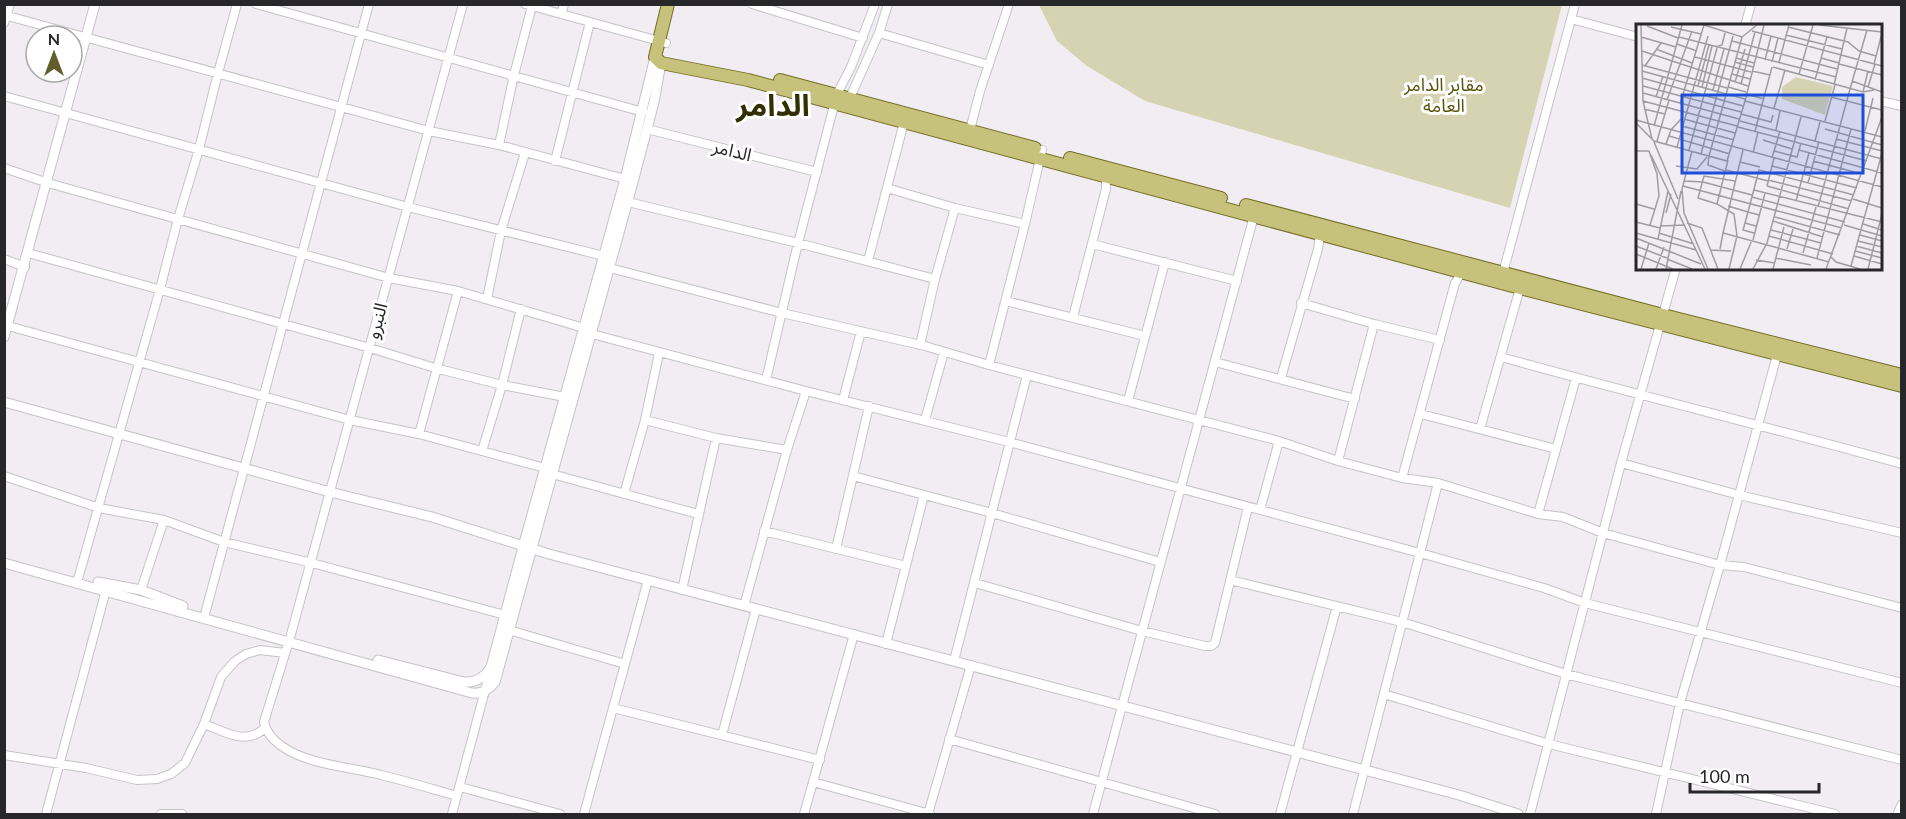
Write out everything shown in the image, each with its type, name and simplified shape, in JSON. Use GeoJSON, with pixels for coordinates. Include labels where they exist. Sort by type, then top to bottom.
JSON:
{"type":"FeatureCollection","features":[{"type":"Feature","properties":{"kind":"main road"},"geometry":{"type":"LineString","coordinates":[[660,51],[668,4]]}},
{"type":"Feature","properties":{"kind":"main road"},"geometry":{"type":"LineString","coordinates":[[660,51],[676,4]]}},
{"type":"Feature","properties":{"kind":"main road"},"geometry":{"type":"LineString","coordinates":[[660,51],[748,80],[970,130],[1107,176],[1255,212],[1320,234],[1468,268],[1503,273],[1777,355],[1902,386]]}},
{"type":"Feature","properties":{"kind":"main road"},"geometry":{"type":"LineString","coordinates":[[842,101],[901,121],[1040,154],[1468,268],[1520,288],[1902,375]]}},
{"type":"Feature","properties":{"kind":"street"},"geometry":{"type":"LineString","coordinates":[[10,4],[5,18],[86,37],[429,131],[499,145],[625,179]]}},
{"type":"Feature","properties":{"kind":"street"},"geometry":{"type":"LineString","coordinates":[[4,337],[48,183],[95,4]]}},
{"type":"Feature","properties":{"kind":"street"},"geometry":{"type":"LineString","coordinates":[[78,579],[199,149],[237,4]]}},
{"type":"Feature","properties":{"kind":"street"},"geometry":{"type":"LineString","coordinates":[[256,4],[643,112]]}},
{"type":"Feature","properties":{"kind":"street"},"geometry":{"type":"LineString","coordinates":[[205,614],[369,4]]}},
{"type":"Feature","properties":{"kind":"street","name":"النبرو"},"geometry":{"type":"LineString","coordinates":[[265,728],[264,722],[312,563],[463,4]]}},
{"type":"Feature","properties":{"kind":"street"},"geometry":{"type":"LineString","coordinates":[[561,14],[564,4]]}},
{"type":"Feature","properties":{"kind":"street"},"geometry":{"type":"LineString","coordinates":[[752,4],[863,38]]}},
{"type":"Feature","properties":{"kind":"street"},"geometry":{"type":"LineString","coordinates":[[766,380],[817,172],[875,4]]}},
{"type":"Feature","properties":{"kind":"street"},"geometry":{"type":"LineString","coordinates":[[842,101],[879,33],[888,4]]}},
{"type":"Feature","properties":{"kind":"street"},"geometry":{"type":"LineString","coordinates":[[970,130],[1009,4]]}},
{"type":"Feature","properties":{"kind":"street"},"geometry":{"type":"LineString","coordinates":[[1503,273],[1575,4]]}},
{"type":"Feature","properties":{"kind":"street"},"geometry":{"type":"LineString","coordinates":[[1746,24],[1751,4]]}},
{"type":"Feature","properties":{"kind":"street"},"geometry":{"type":"LineString","coordinates":[[499,145],[529,5],[590,22],[660,51]]}},
{"type":"Feature","properties":{"kind":"street"},"geometry":{"type":"LineString","coordinates":[[1570,19],[1636,36]]}},
{"type":"Feature","properties":{"kind":"street"},"geometry":{"type":"LineString","coordinates":[[555,161],[590,22]]}},
{"type":"Feature","properties":{"kind":"street"},"geometry":{"type":"LineString","coordinates":[[879,33],[989,65]]}},
{"type":"Feature","properties":{"kind":"street"},"geometry":{"type":"LineString","coordinates":[[4,556],[78,579],[141,590],[205,614],[471,693],[478,694],[485,691],[495,682],[527,548],[588,331],[604,256],[660,51]]}},
{"type":"Feature","properties":{"kind":"street"},"geometry":{"type":"LineString","coordinates":[[548,471],[565,398],[610,268],[628,202],[647,129],[660,51]]}},
{"type":"Feature","properties":{"kind":"street"},"geometry":{"type":"LineString","coordinates":[[4,96],[408,207],[604,256]]}},
{"type":"Feature","properties":{"kind":"street"},"geometry":{"type":"LineString","coordinates":[[1882,101],[1902,106]]}},
{"type":"Feature","properties":{"kind":"street"},"geometry":{"type":"LineString","coordinates":[[868,261],[903,126],[901,121]]}},
{"type":"Feature","properties":{"kind":"street","name":"الدامر"},"geometry":{"type":"LineString","coordinates":[[647,129],[817,172]]}},
{"type":"Feature","properties":{"kind":"street"},"geometry":{"type":"LineString","coordinates":[[487,299],[501,231],[525,153]]}},
{"type":"Feature","properties":{"kind":"street"},"geometry":{"type":"LineString","coordinates":[[989,365],[1025,224],[1040,154]]}},
{"type":"Feature","properties":{"kind":"street"},"geometry":{"type":"LineString","coordinates":[[4,168],[48,183],[389,278],[487,299],[660,352],[806,392],[1010,442],[1420,553],[1544,588],[1585,603],[1902,682]]}},
{"type":"Feature","properties":{"kind":"street"},"geometry":{"type":"LineString","coordinates":[[1073,317],[1106,189],[1107,176]]}},
{"type":"Feature","properties":{"kind":"street"},"geometry":{"type":"LineString","coordinates":[[887,188],[955,208],[1025,224]]}},
{"type":"Feature","properties":{"kind":"street"},"geometry":{"type":"LineString","coordinates":[[628,202],[935,279]]}},
{"type":"Feature","properties":{"kind":"street"},"geometry":{"type":"LineString","coordinates":[[920,345],[935,279],[955,208]]}},
{"type":"Feature","properties":{"kind":"street"},"geometry":{"type":"LineString","coordinates":[[1093,814],[1255,212]]}},
{"type":"Feature","properties":{"kind":"street"},"geometry":{"type":"LineString","coordinates":[[1281,378],[1318,249],[1320,234]]}},
{"type":"Feature","properties":{"kind":"street"},"geometry":{"type":"LineString","coordinates":[[1092,244],[1237,281]]}},
{"type":"Feature","properties":{"kind":"street"},"geometry":{"type":"LineString","coordinates":[[28,253],[435,368],[502,386],[565,398]]}},
{"type":"Feature","properties":{"kind":"street"},"geometry":{"type":"LineString","coordinates":[[4,259],[25,267]]}},
{"type":"Feature","properties":{"kind":"street"},"geometry":{"type":"LineString","coordinates":[[1128,401],[1165,262]]}},
{"type":"Feature","properties":{"kind":"street"},"geometry":{"type":"LineString","coordinates":[[610,268],[782,313],[920,345],[1279,441],[1338,461],[1402,478],[1438,483],[1538,514],[1563,517],[1603,533],[1720,565],[1744,567],[1902,608]]}},
{"type":"Feature","properties":{"kind":"street"},"geometry":{"type":"LineString","coordinates":[[1402,478],[1455,284],[1468,268]]}},
{"type":"Feature","properties":{"kind":"street"},"geometry":{"type":"LineString","coordinates":[[1530,814],[1621,463],[1675,270]]}},
{"type":"Feature","properties":{"kind":"street"},"geometry":{"type":"LineString","coordinates":[[1480,429],[1520,288]]}},
{"type":"Feature","properties":{"kind":"street"},"geometry":{"type":"LineString","coordinates":[[419,434],[435,368],[458,291]]}},
{"type":"Feature","properties":{"kind":"street"},"geometry":{"type":"LineString","coordinates":[[1006,301],[1145,336]]}},
{"type":"Feature","properties":{"kind":"street"},"geometry":{"type":"LineString","coordinates":[[1301,303],[1374,324],[1440,339]]}},
{"type":"Feature","properties":{"kind":"street"},"geometry":{"type":"LineString","coordinates":[[482,451],[502,386],[521,309]]}},
{"type":"Feature","properties":{"kind":"street"},"geometry":{"type":"LineString","coordinates":[[1338,461],[1374,324]]}},
{"type":"Feature","properties":{"kind":"street"},"geometry":{"type":"LineString","coordinates":[[8,326],[350,420],[419,434],[482,451],[698,514]]}},
{"type":"Feature","properties":{"kind":"street"},"geometry":{"type":"LineString","coordinates":[[843,400],[861,331]]}},
{"type":"Feature","properties":{"kind":"street"},"geometry":{"type":"LineString","coordinates":[[624,494],[645,420],[660,352]]}},
{"type":"Feature","properties":{"kind":"street"},"geometry":{"type":"LineString","coordinates":[[925,420],[944,352]]}},
{"type":"Feature","properties":{"kind":"street"},"geometry":{"type":"LineString","coordinates":[[1656,814],[1680,703],[1777,355]]}},
{"type":"Feature","properties":{"kind":"street"},"geometry":{"type":"LineString","coordinates":[[1501,357],[1902,464]]}},
{"type":"Feature","properties":{"kind":"street"},"geometry":{"type":"LineString","coordinates":[[1215,362],[1355,399]]}},
{"type":"Feature","properties":{"kind":"street"},"geometry":{"type":"LineString","coordinates":[[954,661],[1027,375]]}},
{"type":"Feature","properties":{"kind":"street"},"geometry":{"type":"LineString","coordinates":[[1538,514],[1576,378]]}},
{"type":"Feature","properties":{"kind":"street"},"geometry":{"type":"LineString","coordinates":[[744,606],[787,450],[806,392]]}},
{"type":"Feature","properties":{"kind":"street"},"geometry":{"type":"LineString","coordinates":[[4,402],[432,518],[527,548],[886,644],[1123,704],[1459,795],[1518,814]]}},
{"type":"Feature","properties":{"kind":"street"},"geometry":{"type":"LineString","coordinates":[[836,549],[869,406]]}},
{"type":"Feature","properties":{"kind":"street"},"geometry":{"type":"LineString","coordinates":[[1421,414],[1556,449]]}},
{"type":"Feature","properties":{"kind":"street"},"geometry":{"type":"LineString","coordinates":[[645,420],[716,438],[787,450]]}},
{"type":"Feature","properties":{"kind":"street"},"geometry":{"type":"LineString","coordinates":[[682,590],[716,438]]}},
{"type":"Feature","properties":{"kind":"street"},"geometry":{"type":"LineString","coordinates":[[1260,510],[1279,441]]}},
{"type":"Feature","properties":{"kind":"street"},"geometry":{"type":"LineString","coordinates":[[1621,463],[1739,495],[1902,533]]}},
{"type":"Feature","properties":{"kind":"street"},"geometry":{"type":"LineString","coordinates":[[4,476],[99,508],[164,520],[224,543],[312,563],[505,615]]}},
{"type":"Feature","properties":{"kind":"street"},"geometry":{"type":"LineString","coordinates":[[853,476],[992,513],[1160,562]]}},
{"type":"Feature","properties":{"kind":"street"},"geometry":{"type":"LineString","coordinates":[[1353,814],[1438,483]]}},
{"type":"Feature","properties":{"kind":"street"},"geometry":{"type":"LineString","coordinates":[[886,644],[924,495]]}},
{"type":"Feature","properties":{"kind":"street"},"geometry":{"type":"LineString","coordinates":[[975,583],[1142,631],[1211,646],[1215,643],[1248,507]]}},
{"type":"Feature","properties":{"kind":"street"},"geometry":{"type":"LineString","coordinates":[[141,590],[164,520]]}},
{"type":"Feature","properties":{"kind":"street"},"geometry":{"type":"LineString","coordinates":[[764,531],[906,566]]}},
{"type":"Feature","properties":{"kind":"street"},"geometry":{"type":"LineString","coordinates":[[452,814],[505,615],[527,548]]}},
{"type":"Feature","properties":{"kind":"street"},"geometry":{"type":"LineString","coordinates":[[4,562],[289,639],[464,682],[475,682],[481,679],[491,666]]}},
{"type":"Feature","properties":{"kind":"street"},"geometry":{"type":"LineString","coordinates":[[584,814],[648,580]]}},
{"type":"Feature","properties":{"kind":"street"},"geometry":{"type":"LineString","coordinates":[[1230,580],[1402,622],[1566,674],[1902,760]]}},
{"type":"Feature","properties":{"kind":"street"},"geometry":{"type":"LineString","coordinates":[[46,814],[106,590]]}},
{"type":"Feature","properties":{"kind":"street"},"geometry":{"type":"LineString","coordinates":[[1280,814],[1337,606]]}},
{"type":"Feature","properties":{"kind":"street"},"geometry":{"type":"LineString","coordinates":[[722,735],[756,609]]}},
{"type":"Feature","properties":{"kind":"street"},"geometry":{"type":"LineString","coordinates":[[509,630],[625,664]]}},
{"type":"Feature","properties":{"kind":"street"},"geometry":{"type":"LineString","coordinates":[[804,814],[854,634]]}},
{"type":"Feature","properties":{"kind":"street"},"geometry":{"type":"LineString","coordinates":[[4,755],[86,768],[137,780],[157,779],[171,774],[185,763],[204,724],[220,676],[246,654],[261,650],[285,652]]}},
{"type":"Feature","properties":{"kind":"street"},"geometry":{"type":"LineString","coordinates":[[813,782],[929,814],[971,665]]}},
{"type":"Feature","properties":{"kind":"street"},"geometry":{"type":"LineString","coordinates":[[1384,694],[1549,744],[1835,814]]}},
{"type":"Feature","properties":{"kind":"street"},"geometry":{"type":"LineString","coordinates":[[613,708],[820,760]]}},
{"type":"Feature","properties":{"kind":"street"},"geometry":{"type":"LineString","coordinates":[[204,724],[236,736],[249,738],[256,736],[265,728],[284,748],[306,758],[381,775],[457,796]]}},
{"type":"Feature","properties":{"kind":"street"},"geometry":{"type":"LineString","coordinates":[[949,740],[1188,811],[1215,814]]}},
{"type":"Feature","properties":{"kind":"street"},"geometry":{"type":"LineString","coordinates":[[460,787],[560,814]]}},
{"type":"Feature","properties":{"kind":"street"},"geometry":{"type":"LineString","coordinates":[[1898,814],[1902,805]]}},
{"type":"Feature","properties":{"kind":"street"},"geometry":{"type":"LineString","coordinates":[[161,814],[182,814]]}},
{"type":"Feature","properties":{"kind":"green space","name":"مقابر الدامر العامة"},"geometry":{"type":"Polygon","coordinates":[[[1039,5],[1562,5],[1510,208],[1145,101],[1087,66],[1057,41],[1039,5]]]}},
{"type":"Feature","properties":{"kind":"district","name":"الدامر"},"geometry":{"type":"Point","coordinates":[773,106]}}]}
